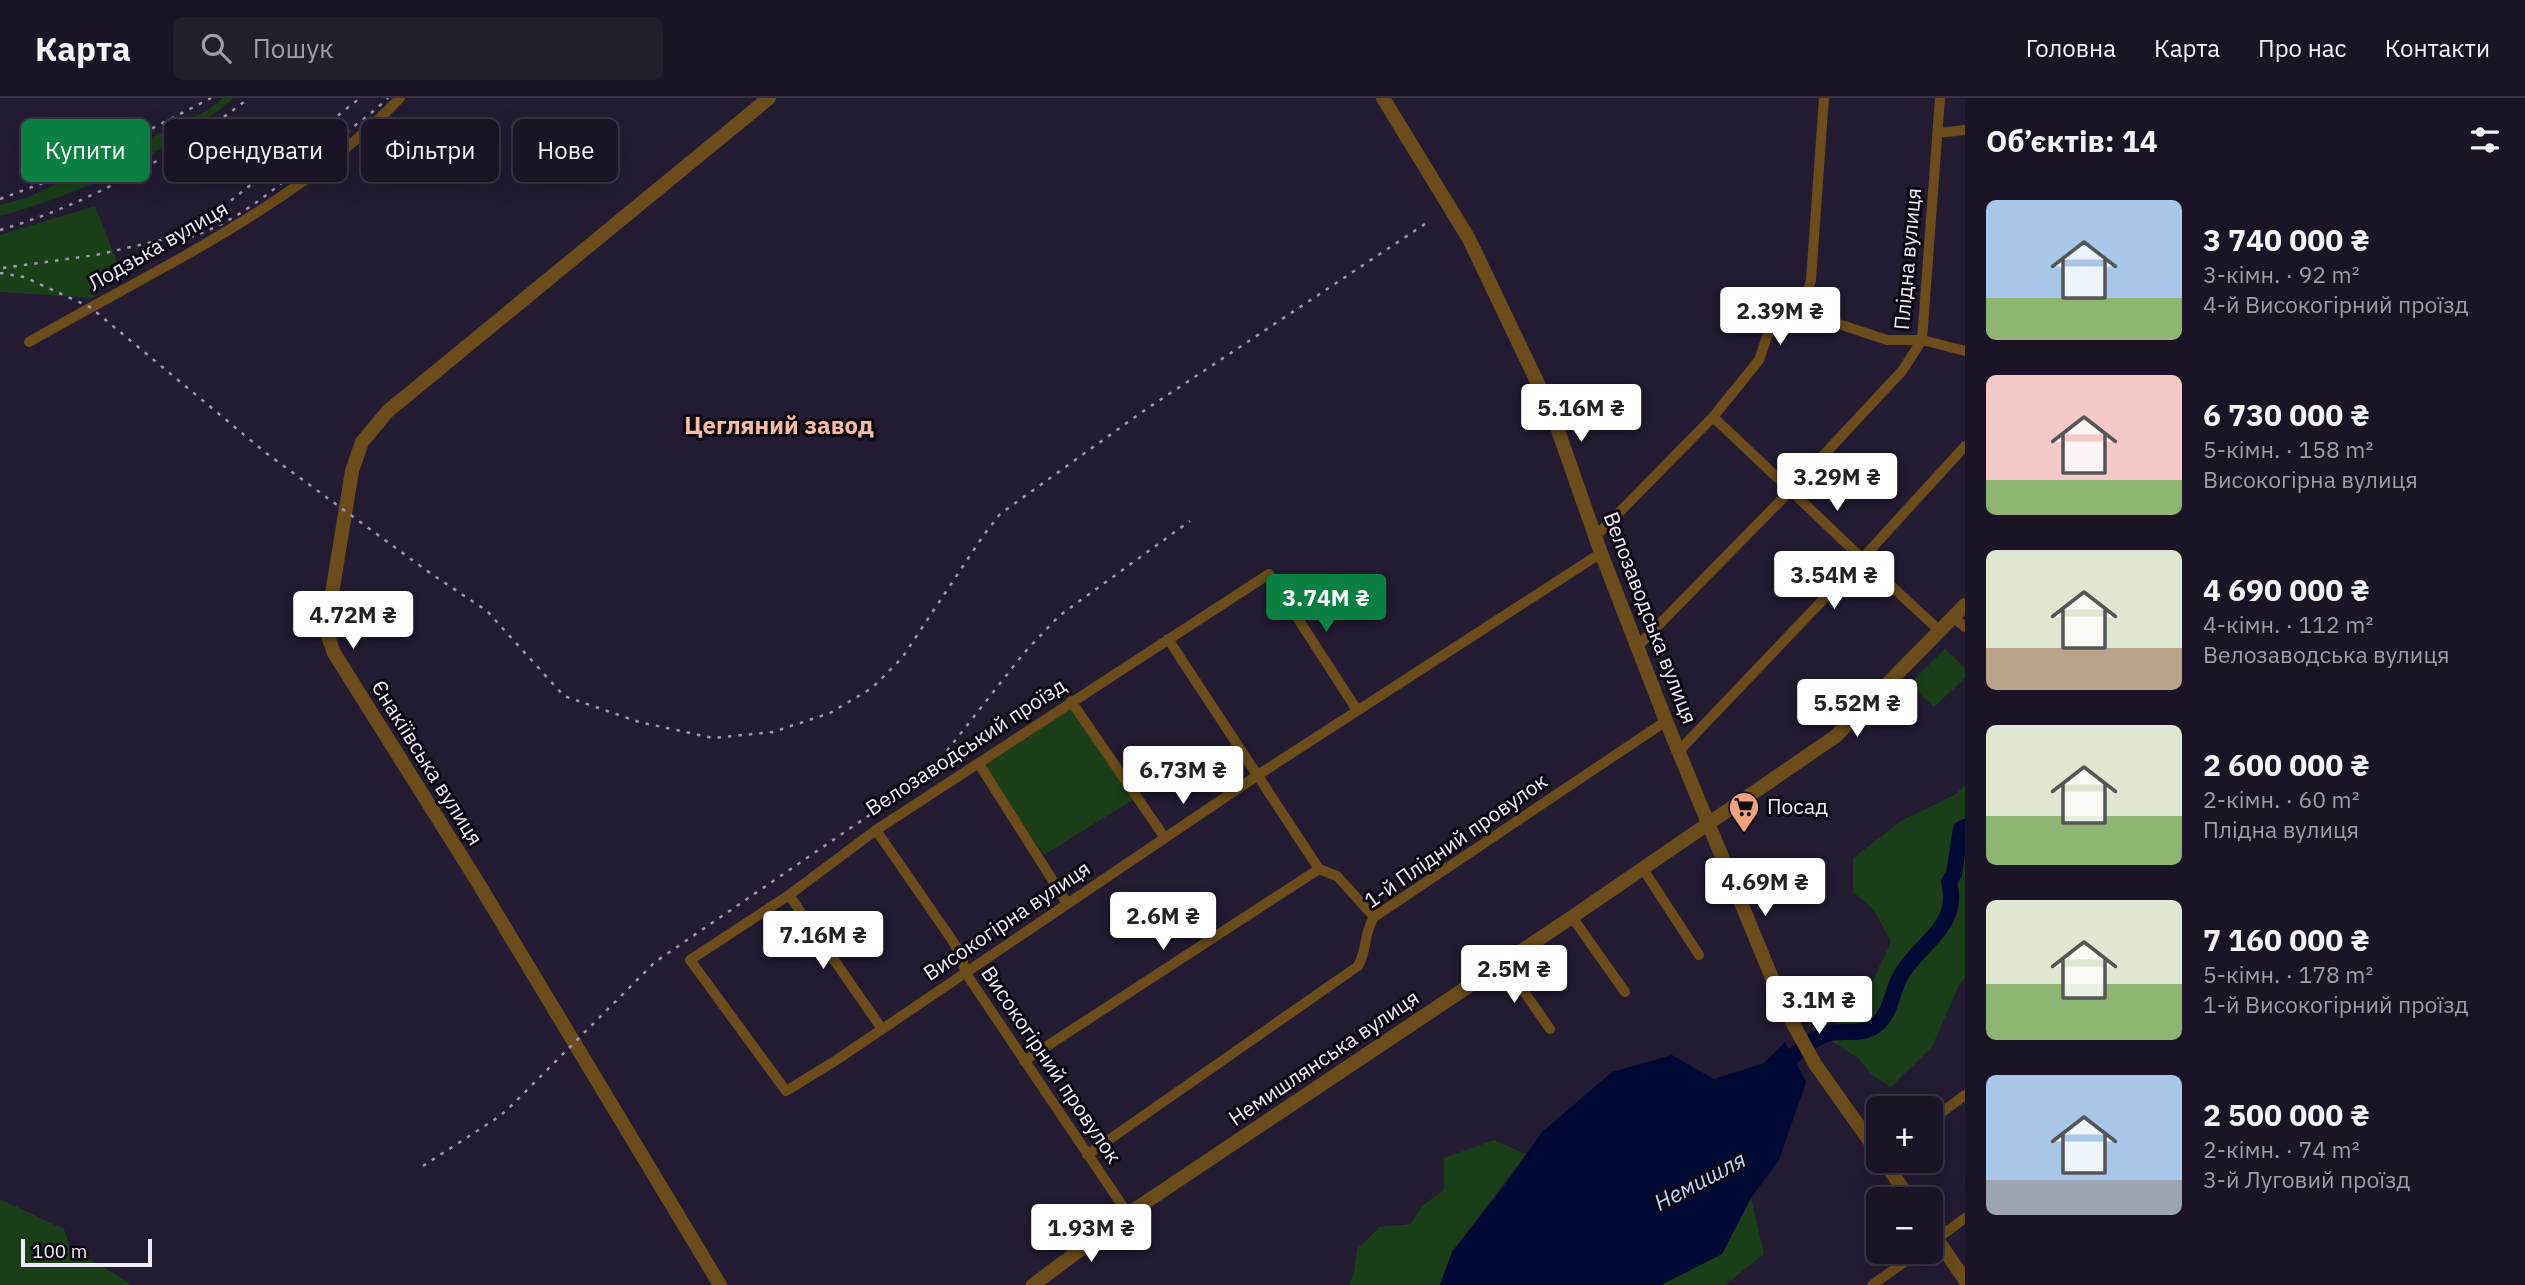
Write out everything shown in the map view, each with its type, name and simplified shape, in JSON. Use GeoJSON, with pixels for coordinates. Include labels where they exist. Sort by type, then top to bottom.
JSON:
{"type":"FeatureCollection","features":[{"type":"Feature","properties":{"kind":"street","name":"Лодзька вулиця"},"geometry":{"type":"LineString","coordinates":[[29,342],[195,250],[279,198],[385,114],[400,98]]}},
{"type":"Feature","properties":{"kind":"street","name":"Єнакіївська вулиця"},"geometry":{"type":"LineString","coordinates":[[720,1285],[477,881],[334,653],[328,636],[328,618],[352,471],[362,442],[388,411],[769,98]]}},
{"type":"Feature","properties":{"kind":"street","name":"Велозаводська вулиця"},"geometry":{"type":"LineString","coordinates":[[1383,98],[1469,239],[1516,333],[1552,413],[1595,537],[1678,752],[1793,1025],[1815,1064],[1866,1136]]}},
{"type":"Feature","properties":{"kind":"street"},"geometry":{"type":"LineString","coordinates":[[1802,312],[1811,280],[1824,98]]}},
{"type":"Feature","properties":{"kind":"street","name":"Плідна вулиця"},"geometry":{"type":"LineString","coordinates":[[1637,647],[1791,490],[1902,370],[1922,340],[1940,98]]}},
{"type":"Feature","properties":{"kind":"street"},"geometry":{"type":"LineString","coordinates":[[1938,133],[1965,130]]}},
{"type":"Feature","properties":{"kind":"street"},"geometry":{"type":"LineString","coordinates":[[1595,537],[1713,417],[1759,360],[1768,334],[1781,323],[1802,312],[1887,340],[1922,340],[1965,351]]}},
{"type":"Feature","properties":{"kind":"street"},"geometry":{"type":"LineString","coordinates":[[1713,417],[1940,631]]}},
{"type":"Feature","properties":{"kind":"street"},"geometry":{"type":"LineString","coordinates":[[1678,752],[1965,446]]}},
{"type":"Feature","properties":{"kind":"street","name":"Високогірна вулиця"},"geometry":{"type":"LineString","coordinates":[[786,1091],[1258,775],[1601,553]]}},
{"type":"Feature","properties":{"kind":"street","name":"Велозаводський проїзд"},"geometry":{"type":"LineString","coordinates":[[786,1091],[690,960],[789,895],[876,830],[1269,574],[1357,710]]}},
{"type":"Feature","properties":{"kind":"street","name":"Немишлянська вулиця"},"geometry":{"type":"LineString","coordinates":[[1033,1285],[1128,1214],[1504,963],[1836,736],[1965,604]]}},
{"type":"Feature","properties":{"kind":"street"},"geometry":{"type":"LineString","coordinates":[[1953,617],[1965,627]]}},
{"type":"Feature","properties":{"kind":"street"},"geometry":{"type":"LineString","coordinates":[[1168,639],[1320,869],[1337,876],[1374,917]]}},
{"type":"Feature","properties":{"kind":"street"},"geometry":{"type":"LineString","coordinates":[[1071,701],[1165,838]]}},
{"type":"Feature","properties":{"kind":"street","name":"1-й Плідний провулок"},"geometry":{"type":"LineString","coordinates":[[1087,1155],[1357,966],[1365,952],[1366,930],[1374,917],[1666,721]]}},
{"type":"Feature","properties":{"kind":"street"},"geometry":{"type":"LineString","coordinates":[[979,764],[1067,903]]}},
{"type":"Feature","properties":{"kind":"street","name":"Високогірний провулок"},"geometry":{"type":"LineString","coordinates":[[876,830],[952,940],[962,957],[965,972],[1128,1214]]}},
{"type":"Feature","properties":{"kind":"street"},"geometry":{"type":"LineString","coordinates":[[1024,1061],[1320,869]]}},
{"type":"Feature","properties":{"kind":"street"},"geometry":{"type":"LineString","coordinates":[[1643,869],[1699,955]]}},
{"type":"Feature","properties":{"kind":"street"},"geometry":{"type":"LineString","coordinates":[[789,895],[882,1029]]}},
{"type":"Feature","properties":{"kind":"street"},"geometry":{"type":"LineString","coordinates":[[1572,917],[1625,992]]}},
{"type":"Feature","properties":{"kind":"street"},"geometry":{"type":"LineString","coordinates":[[1504,963],[1550,1029]]}},
{"type":"Feature","properties":{"kind":"street"},"geometry":{"type":"LineString","coordinates":[[1943,1111],[1965,1095]]}},
{"type":"Feature","properties":{"kind":"street"},"geometry":{"type":"LineString","coordinates":[[1943,1231],[1965,1218]]}},
{"type":"Feature","properties":{"kind":"street"},"geometry":{"type":"LineString","coordinates":[[1943,1250],[1965,1280]]}},
{"type":"Feature","properties":{"kind":"street"},"geometry":{"type":"LineString","coordinates":[[1872,1285],[1902,1264]]}},
{"type":"Feature","properties":{"kind":"green space"},"geometry":{"type":"Polygon","coordinates":[[[223,98],[234,98],[206,119],[189,119],[208,110],[223,98]]]}},
{"type":"Feature","properties":{"kind":"green space"},"geometry":{"type":"Polygon","coordinates":[[[164,131],[164,146],[150,154],[150,138],[164,131]]]}},
{"type":"Feature","properties":{"kind":"green space"},"geometry":{"type":"Polygon","coordinates":[[[60,182],[96,182],[32,207],[0,216],[0,205],[29,197],[60,182]]]}},
{"type":"Feature","properties":{"kind":"green space"},"geometry":{"type":"Polygon","coordinates":[[[95,206],[118,264],[93,298],[0,292],[0,235],[95,206]]]}},
{"type":"Feature","properties":{"kind":"green space"},"geometry":{"type":"Polygon","coordinates":[[[1945,649],[1965,668],[1965,678],[1934,707],[1909,684],[1945,649]]]}},
{"type":"Feature","properties":{"kind":"green space"},"geometry":{"type":"Polygon","coordinates":[[[1067,708],[1073,710],[1134,799],[1044,855],[986,768],[987,762],[1067,708]]]}},
{"type":"Feature","properties":{"kind":"green space"},"geometry":{"type":"Polygon","coordinates":[[[1965,785],[1965,978],[1960,983],[1932,1047],[1891,1087],[1873,1076],[1858,1058],[1833,1042],[1838,1012],[1873,980],[1891,942],[1873,909],[1853,892],[1853,858],[1901,821],[1956,794],[1965,785]]]}},
{"type":"Feature","properties":{"kind":"green space"},"geometry":{"type":"Polygon","coordinates":[[[1494,1140],[1526,1154],[1452,1252],[1440,1285],[1349,1285],[1354,1273],[1357,1249],[1380,1227],[1410,1224],[1423,1205],[1444,1190],[1444,1158],[1494,1140]]]}},
{"type":"Feature","properties":{"kind":"green space"},"geometry":{"type":"Polygon","coordinates":[[[1751,1198],[1764,1254],[1725,1285],[1661,1285],[1722,1254],[1751,1198]]]}},
{"type":"Feature","properties":{"kind":"green space"},"geometry":{"type":"Polygon","coordinates":[[[0,1199],[64,1229],[70,1247],[132,1285],[0,1285],[0,1199]]]}},
{"type":"Feature","properties":{"kind":"water"},"geometry":{"type":"Polygon","coordinates":[[[1785,1042],[1806,1082],[1779,1160],[1751,1198],[1722,1254],[1661,1285],[1440,1285],[1452,1252],[1542,1132],[1612,1072],[1672,1055],[1714,1079],[1764,1063],[1785,1042]]]}},
{"type":"Feature","properties":{"kind":"waterway","name":"Немишля"},"geometry":{"type":"LineString","coordinates":[[1782,1073],[1789,1061],[1816,1039],[1830,1033],[1866,1030],[1881,1020],[1900,977],[1944,923],[1951,898],[1949,882],[1954,874],[1961,829],[1965,827]]}},
{"type":"Feature","properties":{"kind":"railway"},"geometry":{"type":"LineString","coordinates":[[0,199],[56,178],[211,98]]}},
{"type":"Feature","properties":{"kind":"railway"},"geometry":{"type":"LineString","coordinates":[[0,230],[66,206],[130,176],[192,139],[249,98]]}},
{"type":"Feature","properties":{"kind":"railway"},"geometry":{"type":"LineString","coordinates":[[3,268],[96,255],[161,240],[209,218],[360,98]]}},
{"type":"Feature","properties":{"kind":"railway"},"geometry":{"type":"LineString","coordinates":[[170,243],[212,229],[248,208],[388,98]]}},
{"type":"Feature","properties":{"kind":"railway"},"geometry":{"type":"LineString","coordinates":[[0,273],[24,277],[90,307],[266,453],[430,573],[487,611],[564,696],[639,722],[713,738],[773,732],[830,713],[872,688],[902,658],[1000,514],[1142,412],[1428,222]]}},
{"type":"Feature","properties":{"kind":"railway"},"geometry":{"type":"LineString","coordinates":[[423,1166],[500,1116],[655,962],[928,775],[1024,653],[1059,616],[1190,521]]}},
{"type":"Feature","properties":{"kind":"place","name":"Посад"},"geometry":{"type":"Point","coordinates":[1744,834]}},
{"type":"Feature","properties":{"kind":"district","name":"Цегляний завод"},"geometry":{"type":"Point","coordinates":[779,426]}}]}
